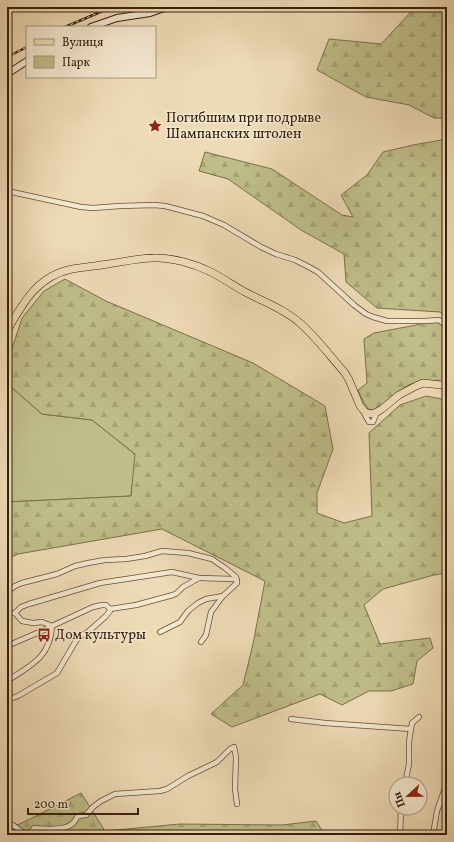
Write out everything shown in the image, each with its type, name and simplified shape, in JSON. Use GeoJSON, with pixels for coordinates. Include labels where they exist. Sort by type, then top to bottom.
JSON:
{"type":"FeatureCollection","features":[{"type":"Feature","properties":{"kind":"main road"},"geometry":{"type":"LineString","coordinates":[[94,26],[117,18],[150,13],[167,7]]}},
{"type":"Feature","properties":{"kind":"main road"},"geometry":{"type":"LineString","coordinates":[[7,74],[26,62]]}},
{"type":"Feature","properties":{"kind":"main road"},"geometry":{"type":"LineString","coordinates":[[7,331],[19,309],[32,292],[46,279],[56,274],[71,269],[153,258],[175,260],[212,272],[244,292],[276,307],[299,322],[345,373],[360,406],[368,413],[371,414],[377,412],[399,395],[423,383],[447,386]]}},
{"type":"Feature","properties":{"kind":"street"},"geometry":{"type":"LineString","coordinates":[[7,191],[81,207],[93,208],[154,205],[165,206],[203,216],[224,225],[261,247],[295,260],[318,272],[366,314],[387,321],[439,320],[447,326]]}},
{"type":"Feature","properties":{"kind":"street"},"geometry":{"type":"LineString","coordinates":[[11,589],[22,583],[57,574],[75,566],[88,563],[139,557],[162,551],[188,553],[212,560],[226,568],[236,577],[235,580],[237,583],[223,596],[211,612],[206,635],[201,642]]}},
{"type":"Feature","properties":{"kind":"street"},"geometry":{"type":"LineString","coordinates":[[15,613],[21,607],[100,583],[172,572],[199,578],[235,580]]}},
{"type":"Feature","properties":{"kind":"street"},"geometry":{"type":"LineString","coordinates":[[7,646],[93,607],[106,605],[110,608],[136,605],[173,595],[183,587],[199,578]]}},
{"type":"Feature","properties":{"kind":"street"},"geometry":{"type":"LineString","coordinates":[[160,632],[180,622],[192,607],[198,603],[206,599],[223,596]]}},
{"type":"Feature","properties":{"kind":"street"},"geometry":{"type":"LineString","coordinates":[[7,700],[18,696],[57,672],[77,639],[89,632],[106,616],[110,611],[110,608]]}},
{"type":"Feature","properties":{"kind":"street"},"geometry":{"type":"LineString","coordinates":[[7,613],[15,613],[22,620],[33,623],[42,622],[52,626]]}},
{"type":"Feature","properties":{"kind":"street"},"geometry":{"type":"LineString","coordinates":[[7,681],[36,662],[42,655],[51,636],[52,626]]}},
{"type":"Feature","properties":{"kind":"street"},"geometry":{"type":"LineString","coordinates":[[407,776],[409,764],[410,729],[412,724],[419,717]]}},
{"type":"Feature","properties":{"kind":"street"},"geometry":{"type":"LineString","coordinates":[[291,719],[410,729]]}},
{"type":"Feature","properties":{"kind":"street"},"geometry":{"type":"LineString","coordinates":[[7,827],[13,826],[29,835],[34,828],[49,830],[66,827],[71,825],[76,817],[86,815],[101,801],[115,794],[160,791],[166,789],[217,762],[234,747],[236,757],[235,789],[237,804]]}},
{"type":"Feature","properties":{"kind":"street"},"geometry":{"type":"LineString","coordinates":[[433,835],[437,811],[447,782]]}},
{"type":"Feature","properties":{"kind":"street"},"geometry":{"type":"LineString","coordinates":[[400,835],[401,816]]}},
{"type":"Feature","properties":{"kind":"green space"},"geometry":{"type":"Polygon","coordinates":[[[405,7],[447,7],[447,118],[434,118],[409,105],[366,97],[317,70],[329,39],[381,44],[410,13],[405,7]]]}},
{"type":"Feature","properties":{"kind":"green space"},"geometry":{"type":"Polygon","coordinates":[[[447,139],[447,318],[440,312],[377,308],[346,282],[344,254],[301,230],[228,179],[199,171],[205,152],[272,169],[342,215],[353,217],[341,195],[367,175],[383,152],[447,139]]]}},
{"type":"Feature","properties":{"kind":"green space"},"geometry":{"type":"Polygon","coordinates":[[[65,279],[106,301],[253,363],[325,406],[333,449],[317,493],[317,513],[344,523],[372,516],[369,433],[400,405],[426,396],[447,400],[447,573],[434,575],[383,589],[364,605],[380,644],[430,638],[433,648],[417,661],[413,684],[391,691],[369,691],[342,705],[320,694],[232,727],[211,714],[243,685],[253,644],[265,581],[162,529],[18,554],[7,559],[7,502],[131,496],[135,454],[92,420],[42,414],[10,386],[7,364],[22,318],[44,291],[65,279]]]}},
{"type":"Feature","properties":{"kind":"green space"},"geometry":{"type":"Polygon","coordinates":[[[437,321],[447,328],[447,382],[417,382],[402,389],[385,406],[374,410],[368,409],[358,390],[367,383],[364,339],[374,333],[437,321]]]}},
{"type":"Feature","properties":{"kind":"green space"},"geometry":{"type":"Polygon","coordinates":[[[10,386],[42,414],[92,420],[136,455],[131,496],[7,502],[7,387],[10,386]]]}},
{"type":"Feature","properties":{"kind":"green space"},"geometry":{"type":"Polygon","coordinates":[[[81,793],[105,831],[180,824],[282,825],[316,821],[325,835],[7,835],[7,830],[81,793]]]}},
{"type":"Feature","properties":{"kind":"railway"},"geometry":{"type":"LineString","coordinates":[[67,26],[112,7]]}},
{"type":"Feature","properties":{"kind":"railway"},"geometry":{"type":"LineString","coordinates":[[7,57],[26,48]]}},
{"type":"Feature","properties":{"kind":"place","name":"Погибшим при подрыве Шампанских штолен"},"geometry":{"type":"Point","coordinates":[155,126]}},
{"type":"Feature","properties":{"kind":"place","name":"Дом культуры"},"geometry":{"type":"Point","coordinates":[44,635]}}]}
